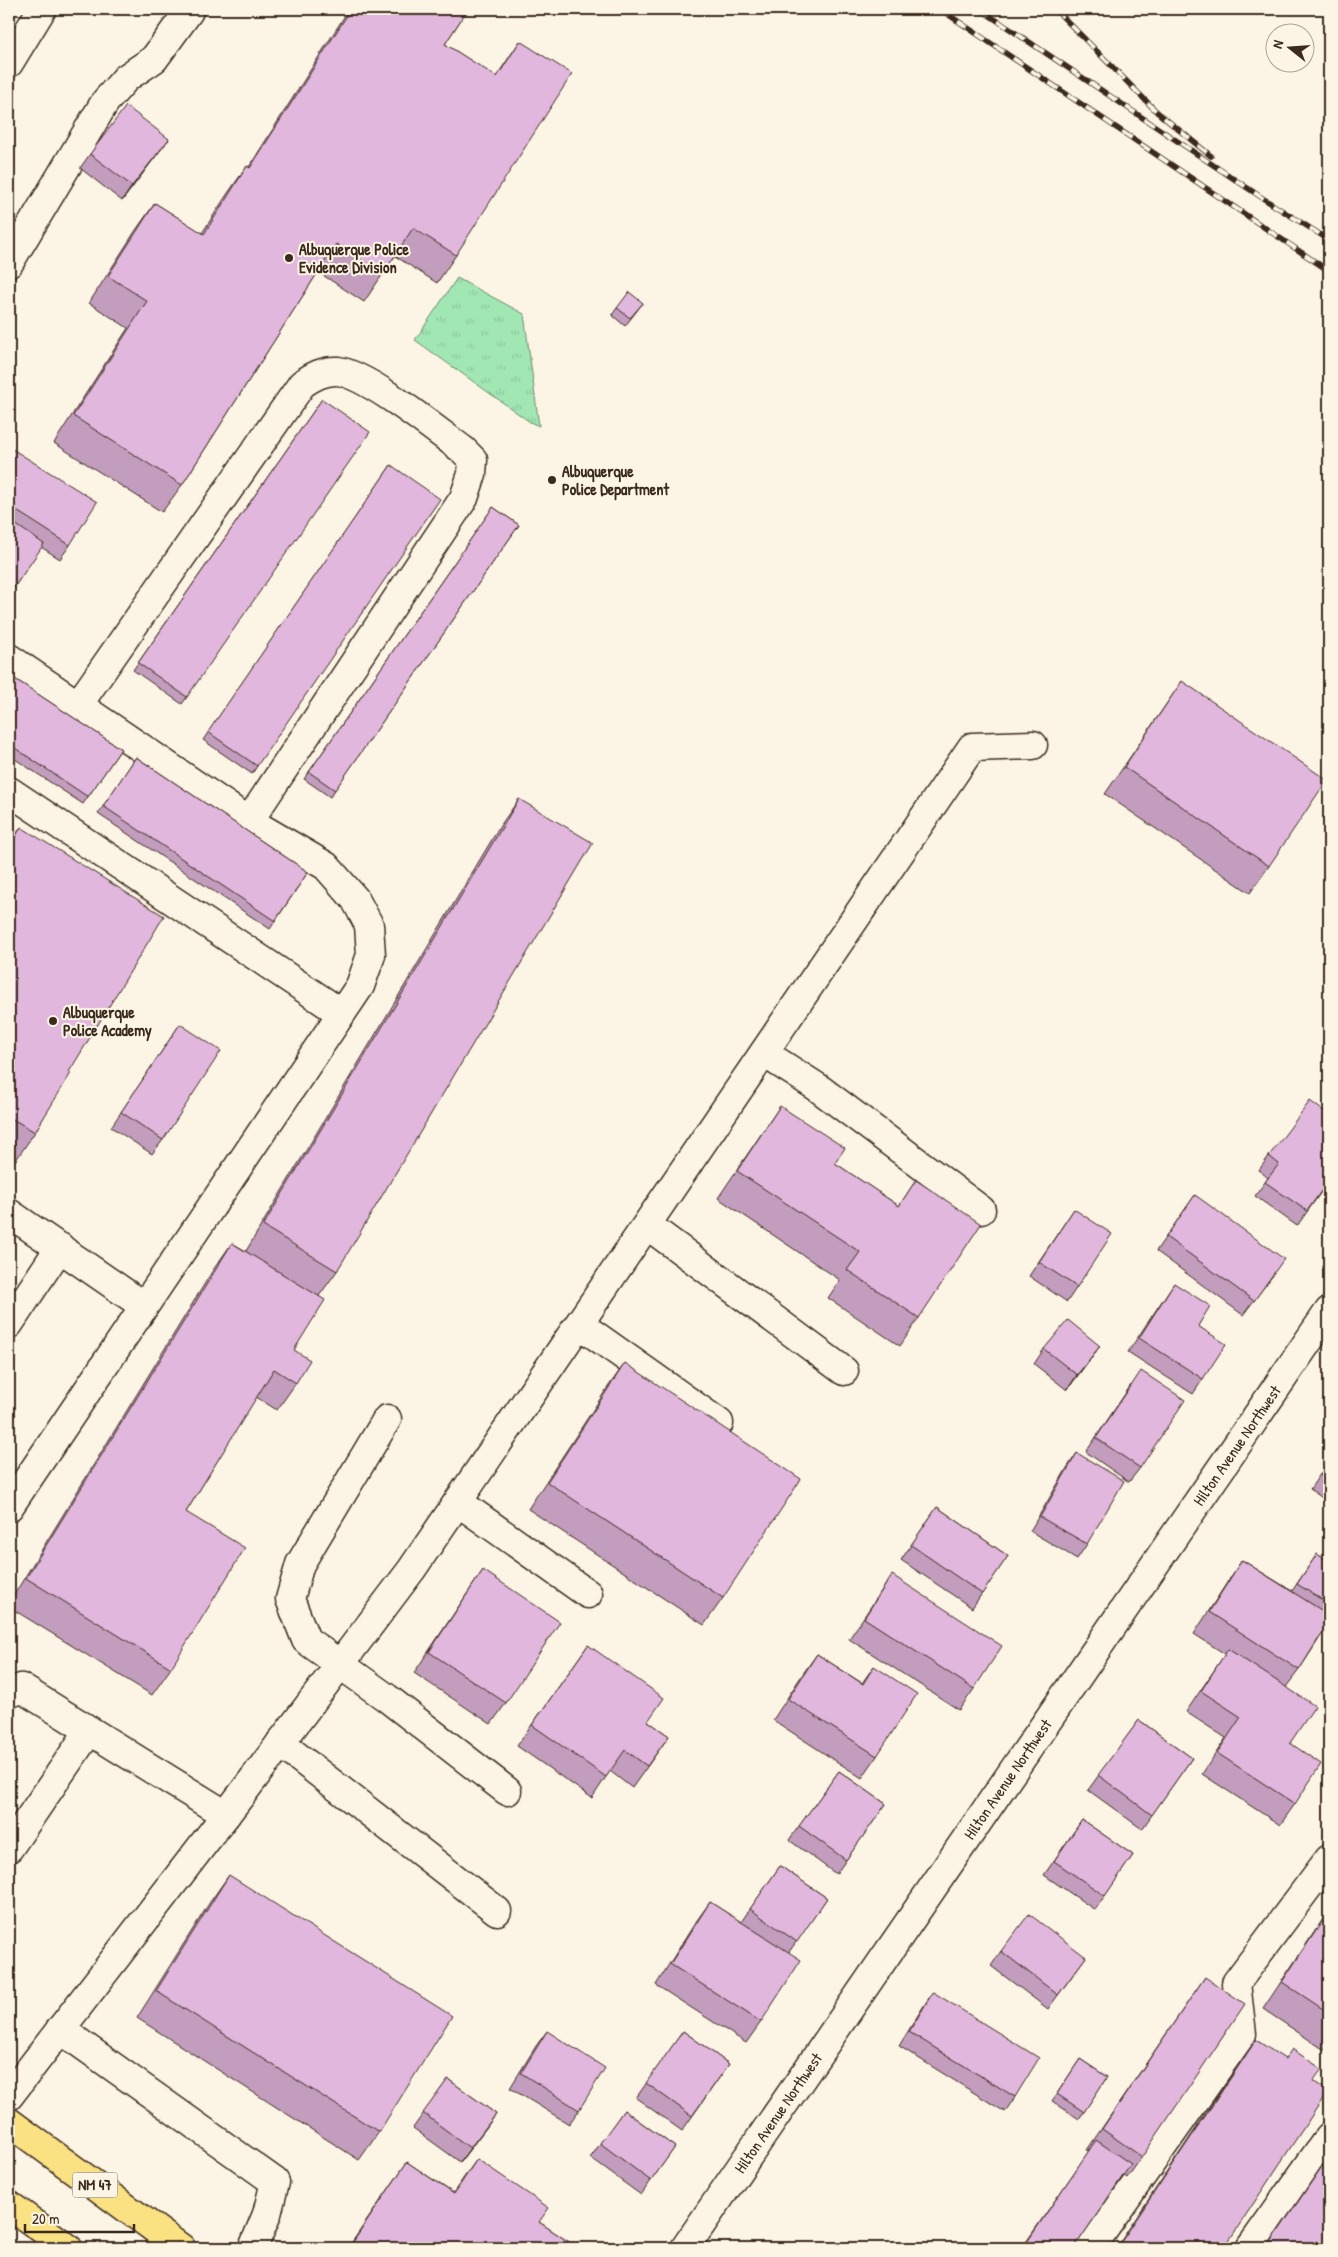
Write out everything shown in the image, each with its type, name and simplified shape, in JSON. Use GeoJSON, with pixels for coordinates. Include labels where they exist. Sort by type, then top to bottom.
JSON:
{"type":"FeatureCollection","features":[{"type":"Feature","properties":{"kind":"main road","name":"NM 47"},"geometry":{"type":"LineString","coordinates":[[9,2122],[181,2248]]}},
{"type":"Feature","properties":{"kind":"main road"},"geometry":{"type":"LineString","coordinates":[[9,2205],[68,2248]]}},
{"type":"Feature","properties":{"kind":"street"},"geometry":{"type":"LineString","coordinates":[[9,63],[42,9]]}},
{"type":"Feature","properties":{"kind":"street"},"geometry":{"type":"LineString","coordinates":[[9,263],[105,102],[126,78],[154,59],[189,10]]}},
{"type":"Feature","properties":{"kind":"street"},"geometry":{"type":"LineString","coordinates":[[78,705],[302,384],[317,374],[337,371],[372,385],[463,450],[473,460],[472,474],[464,498],[249,822]]}},
{"type":"Feature","properties":{"kind":"street"},"geometry":{"type":"LineString","coordinates":[[9,658],[249,822],[326,866],[355,899],[369,925],[370,955],[360,986],[9,1507]]}},
{"type":"Feature","properties":{"kind":"street"},"geometry":{"type":"LineString","coordinates":[[9,2096],[226,1815],[412,1569],[972,747],[1033,745]]}},
{"type":"Feature","properties":{"kind":"street"},"geometry":{"type":"LineString","coordinates":[[9,791],[341,1014]]}},
{"type":"Feature","properties":{"kind":"street"},"geometry":{"type":"LineString","coordinates":[[764,1053],[817,1087],[981,1210]]}},
{"type":"Feature","properties":{"kind":"street"},"geometry":{"type":"LineString","coordinates":[[9,1213],[144,1306]]}},
{"type":"Feature","properties":{"kind":"street"},"geometry":{"type":"LineString","coordinates":[[647,1225],[844,1371]]}},
{"type":"Feature","properties":{"kind":"street"},"geometry":{"type":"LineString","coordinates":[[9,1324],[60,1247]]}},
{"type":"Feature","properties":{"kind":"street","name":"Hilton Avenue Northwest"},"geometry":{"type":"LineString","coordinates":[[686,2248],[1329,1311]]}},
{"type":"Feature","properties":{"kind":"street"},"geometry":{"type":"LineString","coordinates":[[579,1324],[720,1422]]}},
{"type":"Feature","properties":{"kind":"street"},"geometry":{"type":"LineString","coordinates":[[387,1419],[300,1564],[290,1599],[306,1640],[341,1663],[507,1792]]}},
{"type":"Feature","properties":{"kind":"street"},"geometry":{"type":"LineString","coordinates":[[458,1502],[588,1594]]}},
{"type":"Feature","properties":{"kind":"street"},"geometry":{"type":"LineString","coordinates":[[15,1691],[89,1731],[226,1815]]}},
{"type":"Feature","properties":{"kind":"street"},"geometry":{"type":"LineString","coordinates":[[9,1848],[89,1731]]}},
{"type":"Feature","properties":{"kind":"street"},"geometry":{"type":"LineString","coordinates":[[280,1744],[497,1911]]}},
{"type":"Feature","properties":{"kind":"street"},"geometry":{"type":"LineString","coordinates":[[1091,2248],[1242,2034],[1236,1983],[1329,1859]]}},
{"type":"Feature","properties":{"kind":"street"},"geometry":{"type":"LineString","coordinates":[[60,2029],[275,2182],[268,2214],[253,2248]]}},
{"type":"Feature","properties":{"kind":"street"},"geometry":{"type":"LineString","coordinates":[[1242,2034],[1266,2051]]}},
{"type":"Feature","properties":{"kind":"street"},"geometry":{"type":"LineString","coordinates":[[1250,2248],[1329,2137]]}},
{"type":"Feature","properties":{"kind":"green space"},"geometry":{"type":"Polygon","coordinates":[[[457,278],[524,314],[539,426],[530,422],[415,340],[457,278]]]}},
{"type":"Feature","properties":{"kind":"building","name":"Albuquerque Police Evidence Division"},"geometry":{"type":"Polygon","coordinates":[[[351,9],[468,9],[445,44],[497,77],[520,41],[572,74],[456,255],[413,228],[383,274],[336,244],[182,485],[73,416],[147,301],[108,276],[155,203],[204,234],[247,166],[250,168],[351,9]]]}},
{"type":"Feature","properties":{"kind":"building"},"geometry":{"type":"Polygon","coordinates":[[[126,106],[169,139],[132,186],[90,154],[126,106]]]}},
{"type":"Feature","properties":{"kind":"building"},"geometry":{"type":"Polygon","coordinates":[[[629,292],[643,303],[630,318],[617,308],[629,292]]]}},
{"type":"Feature","properties":{"kind":"building"},"geometry":{"type":"Polygon","coordinates":[[[322,399],[370,432],[187,697],[138,663],[322,399]]]}},
{"type":"Feature","properties":{"kind":"building"},"geometry":{"type":"Polygon","coordinates":[[[9,447],[97,502],[70,545],[9,506],[9,447]]]}},
{"type":"Feature","properties":{"kind":"building"},"geometry":{"type":"Polygon","coordinates":[[[391,465],[440,499],[257,766],[208,732],[391,465]]]}},
{"type":"Feature","properties":{"kind":"building"},"geometry":{"type":"Polygon","coordinates":[[[493,507],[519,525],[335,790],[309,772],[493,507]]]}},
{"type":"Feature","properties":{"kind":"building"},"geometry":{"type":"Polygon","coordinates":[[[9,520],[44,544],[15,586],[9,582],[9,520]]]}},
{"type":"Feature","properties":{"kind":"building"},"geometry":{"type":"Polygon","coordinates":[[[9,675],[121,749],[88,797],[9,744],[9,675]]]}},
{"type":"Feature","properties":{"kind":"building"},"geometry":{"type":"Polygon","coordinates":[[[1182,681],[1327,780],[1269,866],[1124,767],[1182,681]]]}},
{"type":"Feature","properties":{"kind":"building"},"geometry":{"type":"Polygon","coordinates":[[[136,757],[308,872],[275,921],[103,806],[136,757]]]}},
{"type":"Feature","properties":{"kind":"building"},"geometry":{"type":"Polygon","coordinates":[[[519,799],[593,843],[337,1271],[263,1226],[519,799]]]}},
{"type":"Feature","properties":{"kind":"building","name":"Albuquerque Police Academy"},"geometry":{"type":"Polygon","coordinates":[[[21,827],[164,916],[69,1072],[71,1073],[35,1132],[9,1117],[9,848],[21,827]]]}},
{"type":"Feature","properties":{"kind":"building"},"geometry":{"type":"Polygon","coordinates":[[[180,1024],[221,1051],[163,1140],[121,1112],[180,1024]]]}},
{"type":"Feature","properties":{"kind":"building"},"geometry":{"type":"Polygon","coordinates":[[[1310,1101],[1329,1115],[1329,1180],[1307,1211],[1265,1182],[1279,1164],[1269,1156],[1310,1101]]]}},
{"type":"Feature","properties":{"kind":"building"},"geometry":{"type":"Polygon","coordinates":[[[780,1106],[845,1148],[835,1163],[899,1206],[916,1180],[981,1224],[919,1318],[847,1270],[860,1252],[737,1171],[780,1106]]]}},
{"type":"Feature","properties":{"kind":"building"},"geometry":{"type":"Polygon","coordinates":[[[1195,1195],[1284,1259],[1254,1301],[1166,1237],[1195,1195]]]}},
{"type":"Feature","properties":{"kind":"building"},"geometry":{"type":"Polygon","coordinates":[[[1074,1209],[1112,1234],[1077,1287],[1039,1262],[1074,1209]]]}},
{"type":"Feature","properties":{"kind":"building"},"geometry":{"type":"Polygon","coordinates":[[[232,1243],[325,1300],[294,1350],[310,1360],[296,1383],[274,1369],[186,1512],[245,1548],[171,1668],[26,1578],[232,1243]]]}},
{"type":"Feature","properties":{"kind":"building"},"geometry":{"type":"Polygon","coordinates":[[[1174,1283],[1210,1306],[1198,1326],[1226,1344],[1203,1379],[1139,1338],[1174,1283]]]}},
{"type":"Feature","properties":{"kind":"building"},"geometry":{"type":"Polygon","coordinates":[[[1068,1320],[1100,1346],[1077,1375],[1044,1349],[1068,1320]]]}},
{"type":"Feature","properties":{"kind":"building"},"geometry":{"type":"Polygon","coordinates":[[[625,1363],[801,1479],[723,1598],[547,1482],[625,1363]]]}},
{"type":"Feature","properties":{"kind":"building"},"geometry":{"type":"Polygon","coordinates":[[[1141,1371],[1185,1400],[1140,1468],[1096,1438],[1141,1371]]]}},
{"type":"Feature","properties":{"kind":"building"},"geometry":{"type":"Polygon","coordinates":[[[1077,1453],[1124,1481],[1087,1544],[1040,1517],[1077,1453]]]}},
{"type":"Feature","properties":{"kind":"building"},"geometry":{"type":"Polygon","coordinates":[[[1329,1461],[1329,1481],[1320,1475],[1329,1461]]]}},
{"type":"Feature","properties":{"kind":"building"},"geometry":{"type":"Polygon","coordinates":[[[937,1507],[1008,1556],[982,1594],[911,1545],[937,1507]]]}},
{"type":"Feature","properties":{"kind":"building"},"geometry":{"type":"Polygon","coordinates":[[[1317,1554],[1329,1562],[1329,1604],[1297,1584],[1317,1554]]]}},
{"type":"Feature","properties":{"kind":"building"},"geometry":{"type":"Polygon","coordinates":[[[1242,1560],[1329,1615],[1329,1622],[1299,1670],[1209,1612],[1242,1560]]]}},
{"type":"Feature","properties":{"kind":"building"},"geometry":{"type":"Polygon","coordinates":[[[483,1570],[560,1622],[506,1703],[429,1652],[483,1570]]]}},
{"type":"Feature","properties":{"kind":"building"},"geometry":{"type":"Polygon","coordinates":[[[892,1575],[1002,1646],[974,1689],[864,1618],[892,1575]]]}},
{"type":"Feature","properties":{"kind":"building"},"geometry":{"type":"Polygon","coordinates":[[[588,1645],[664,1698],[648,1721],[669,1736],[647,1766],[625,1750],[606,1777],[532,1725],[588,1645]]]}},
{"type":"Feature","properties":{"kind":"building"},"geometry":{"type":"Polygon","coordinates":[[[1228,1649],[1315,1706],[1290,1743],[1321,1764],[1295,1804],[1217,1753],[1241,1717],[1201,1691],[1228,1649]]]}},
{"type":"Feature","properties":{"kind":"building"},"geometry":{"type":"Polygon","coordinates":[[[817,1654],[863,1684],[874,1666],[917,1694],[877,1756],[788,1699],[817,1654]]]}},
{"type":"Feature","properties":{"kind":"building"},"geometry":{"type":"Polygon","coordinates":[[[1139,1720],[1192,1758],[1152,1815],[1098,1775],[1139,1720]]]}},
{"type":"Feature","properties":{"kind":"building"},"geometry":{"type":"Polygon","coordinates":[[[839,1771],[886,1804],[846,1860],[799,1826],[839,1771]]]}},
{"type":"Feature","properties":{"kind":"building"},"geometry":{"type":"Polygon","coordinates":[[[1082,1820],[1133,1855],[1105,1896],[1054,1861],[1082,1820]]]}},
{"type":"Feature","properties":{"kind":"building"},"geometry":{"type":"Polygon","coordinates":[[[780,1866],[827,1898],[797,1942],[750,1909],[780,1866]]]}},
{"type":"Feature","properties":{"kind":"building"},"geometry":{"type":"Polygon","coordinates":[[[229,1875],[452,2016],[379,2132],[156,1991],[229,1875]]]}},
{"type":"Feature","properties":{"kind":"building"},"geometry":{"type":"Polygon","coordinates":[[[710,1902],[801,1960],[761,2022],[670,1964],[710,1902]]]}},
{"type":"Feature","properties":{"kind":"building"},"geometry":{"type":"Polygon","coordinates":[[[1329,1911],[1329,2013],[1282,1982],[1329,1911]]]}},
{"type":"Feature","properties":{"kind":"building"},"geometry":{"type":"Polygon","coordinates":[[[1029,1914],[1086,1957],[1058,1995],[1001,1951],[1029,1914]]]}},
{"type":"Feature","properties":{"kind":"building"},"geometry":{"type":"Polygon","coordinates":[[[1205,1977],[1245,2004],[1142,2157],[1102,2129],[1205,1977]]]}},
{"type":"Feature","properties":{"kind":"building"},"geometry":{"type":"Polygon","coordinates":[[[933,1992],[1039,2058],[1015,2097],[909,2032],[933,1992]]]}},
{"type":"Feature","properties":{"kind":"building"},"geometry":{"type":"Polygon","coordinates":[[[547,2031],[605,2068],[579,2110],[521,2073],[547,2031]]]}},
{"type":"Feature","properties":{"kind":"building"},"geometry":{"type":"Polygon","coordinates":[[[683,2031],[729,2064],[692,2116],[646,2083],[683,2031]]]}},
{"type":"Feature","properties":{"kind":"building"},"geometry":{"type":"Polygon","coordinates":[[[1256,2040],[1285,2059],[1292,2049],[1322,2069],[1313,2081],[1328,2091],[1224,2248],[1117,2248],[1256,2040]]]}},
{"type":"Feature","properties":{"kind":"building"},"geometry":{"type":"Polygon","coordinates":[[[1080,2059],[1107,2077],[1084,2112],[1057,2094],[1080,2059]]]}},
{"type":"Feature","properties":{"kind":"building"},"geometry":{"type":"Polygon","coordinates":[[[448,2079],[496,2114],[470,2148],[423,2113],[448,2079]]]}},
{"type":"Feature","properties":{"kind":"building"},"geometry":{"type":"Polygon","coordinates":[[[624,2110],[675,2147],[651,2181],[600,2143],[624,2110]]]}},
{"type":"Feature","properties":{"kind":"building"},"geometry":{"type":"Polygon","coordinates":[[[1096,2140],[1131,2164],[1074,2248],[1023,2248],[1096,2140]]]}},
{"type":"Feature","properties":{"kind":"building"},"geometry":{"type":"Polygon","coordinates":[[[1329,2156],[1329,2242],[1325,2248],[1267,2248],[1329,2156]]]}},
{"type":"Feature","properties":{"kind":"building"},"geometry":{"type":"Polygon","coordinates":[[[477,2159],[549,2208],[539,2222],[578,2248],[349,2248],[407,2162],[454,2194],[477,2159]]]}},
{"type":"Feature","properties":{"kind":"railway"},"geometry":{"type":"LineString","coordinates":[[940,9],[1329,271]]}},
{"type":"Feature","properties":{"kind":"railway"},"geometry":{"type":"LineString","coordinates":[[980,9],[1264,199],[1329,240]]}},
{"type":"Feature","properties":{"kind":"railway"},"geometry":{"type":"LineString","coordinates":[[1055,9],[1157,112],[1211,156]]}},
{"type":"Feature","properties":{"kind":"place","name":"Albuquerque Police Evidence Division"},"geometry":{"type":"Point","coordinates":[289,258]}},
{"type":"Feature","properties":{"kind":"place","name":"Albuquerque Police Department"},"geometry":{"type":"Point","coordinates":[552,480]}},
{"type":"Feature","properties":{"kind":"place","name":"Albuquerque Police Academy"},"geometry":{"type":"Point","coordinates":[53,1021]}}]}
